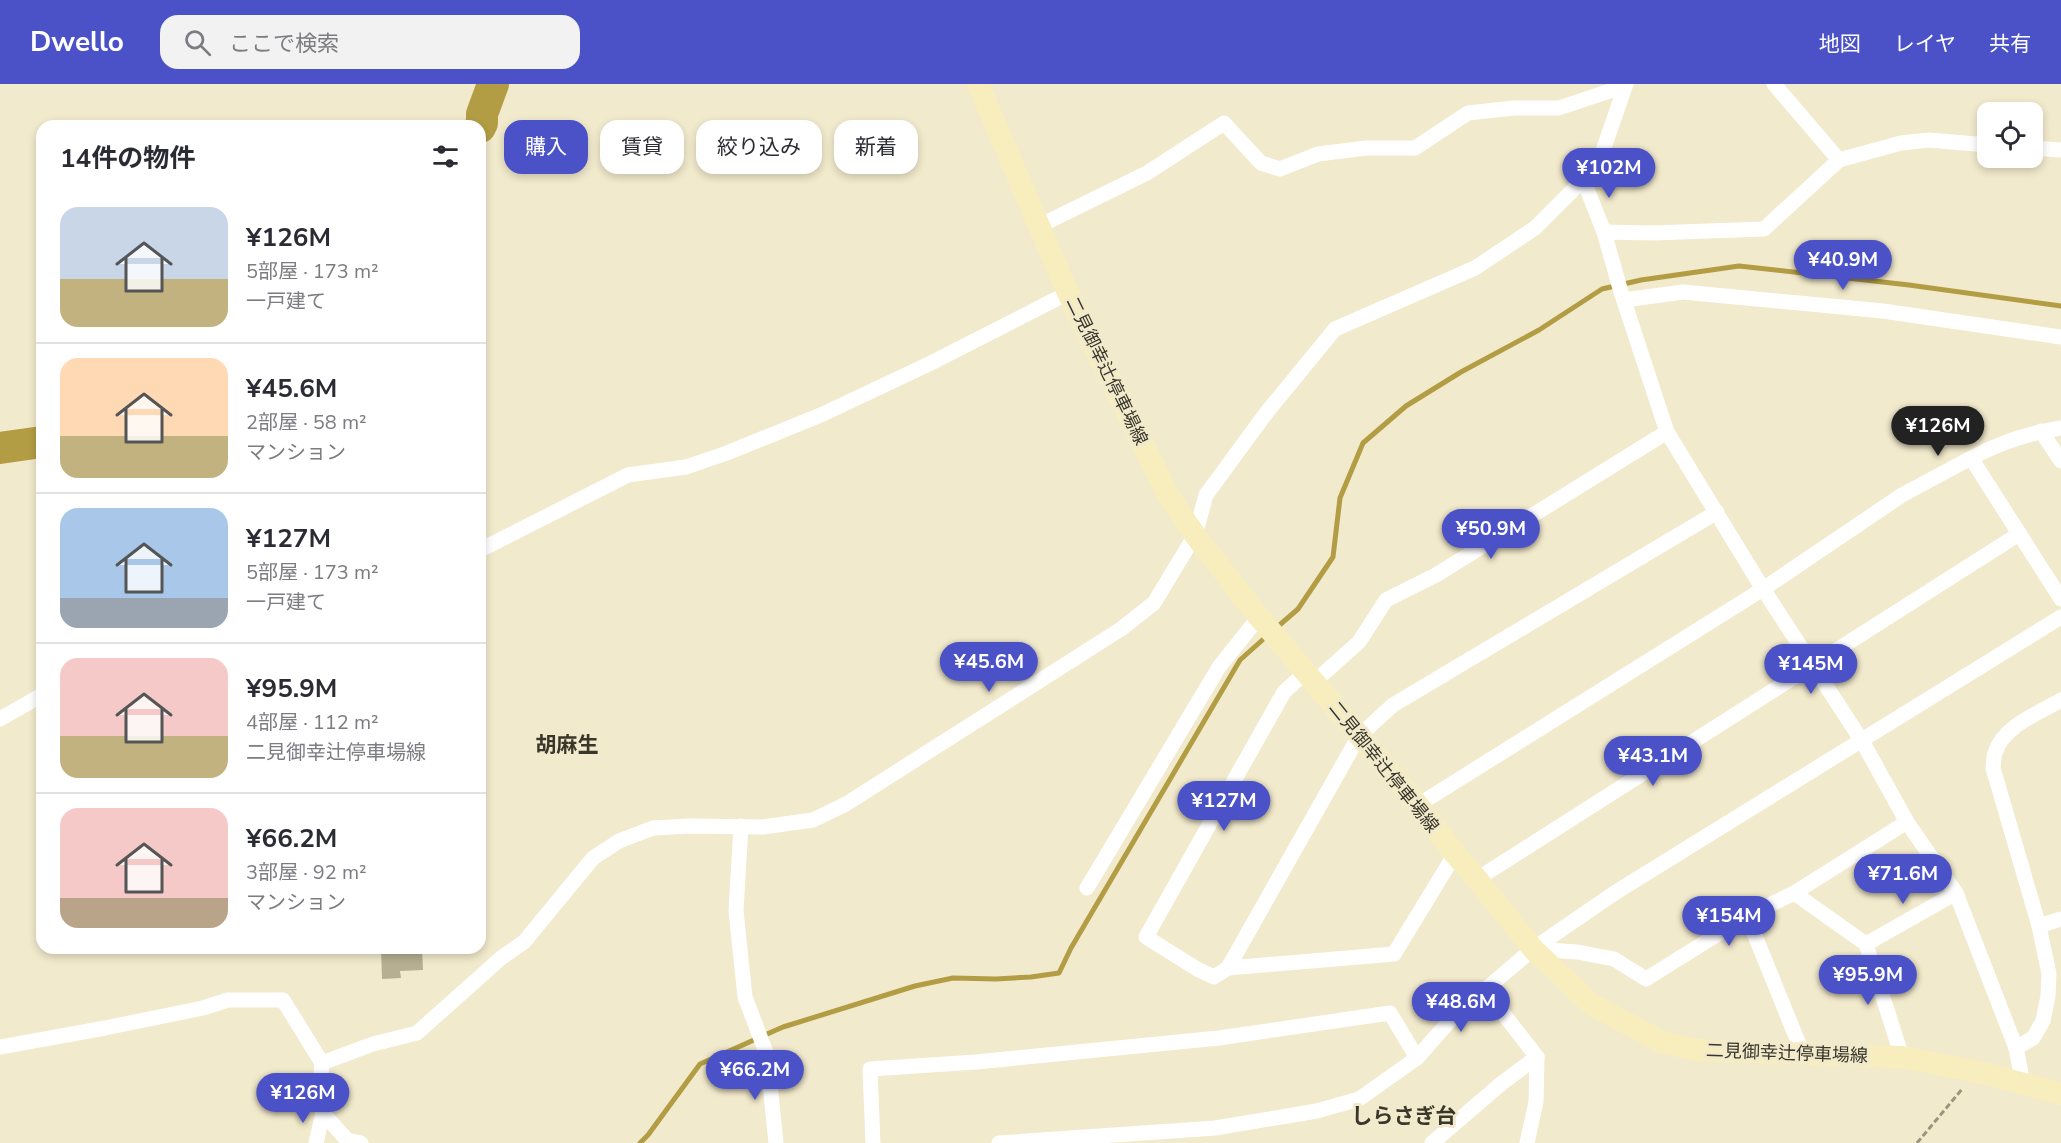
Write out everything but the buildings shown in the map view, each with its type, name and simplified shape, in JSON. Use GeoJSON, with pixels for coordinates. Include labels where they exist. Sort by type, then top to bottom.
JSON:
{"type":"FeatureCollection","features":[{"type":"Feature","properties":{"kind":"main road","name":"二見御幸辻停車場線"},"geometry":{"type":"LineString","coordinates":[[978,84],[1068,293],[1169,497],[1195,535],[1260,618],[1418,805],[1533,949],[1591,1004],[1662,1042],[1695,1050],[1902,1057],[1988,1074],[2061,1094]]}},
{"type":"Feature","properties":{"kind":"street"},"geometry":{"type":"LineString","coordinates":[[1774,84],[1839,160]]}},
{"type":"Feature","properties":{"kind":"street"},"geometry":{"type":"LineString","coordinates":[[1039,226],[1147,173],[1224,123],[1261,163],[1280,169],[1318,154],[1366,148],[1415,148],[1468,113],[1514,108],[1559,108],[1626,85]]}},
{"type":"Feature","properties":{"kind":"street"},"geometry":{"type":"LineString","coordinates":[[322,1063],[373,1044],[417,1034],[501,958],[524,942],[593,858],[620,841],[653,828],[763,827],[813,820],[846,804],[1122,629],[1154,603],[1195,535],[1206,495],[1267,412],[1335,328],[1475,268],[1535,228],[1599,165],[1626,85]]}},
{"type":"Feature","properties":{"kind":"street"},"geometry":{"type":"LineString","coordinates":[[1606,239],[1653,233],[1764,229],[1839,160],[1901,143],[1929,140],[1977,144]]}},
{"type":"Feature","properties":{"kind":"street"},"geometry":{"type":"LineString","coordinates":[[2043,149],[2061,150]]}},
{"type":"Feature","properties":{"kind":"street"},"geometry":{"type":"LineString","coordinates":[[1583,179],[1606,239],[1667,432],[1812,667],[1862,741],[1907,822],[1956,893],[2016,1048],[2023,1083]]}},
{"type":"Feature","properties":{"kind":"street"},"geometry":{"type":"LineString","coordinates":[[1623,296],[1683,292],[1883,311],[2061,338]]}},
{"type":"Feature","properties":{"kind":"street"},"geometry":{"type":"LineString","coordinates":[[486,547],[628,475],[686,467],[823,414],[931,363],[1068,293]]}},
{"type":"Feature","properties":{"kind":"street"},"geometry":{"type":"LineString","coordinates":[[1418,805],[1763,589],[1902,495],[1990,448],[2041,431],[2061,428]]}},
{"type":"Feature","properties":{"kind":"street"},"geometry":{"type":"LineString","coordinates":[[2041,431],[2061,461]]}},
{"type":"Feature","properties":{"kind":"street"},"geometry":{"type":"LineString","coordinates":[[1667,432],[1436,575],[1386,600],[1359,642],[1310,677],[1284,692],[1146,938],[1214,977],[1228,968],[1359,736],[1393,705],[1717,512]]}},
{"type":"Feature","properties":{"kind":"street"},"geometry":{"type":"LineString","coordinates":[[1971,458],[2061,599]]}},
{"type":"Feature","properties":{"kind":"street"},"geometry":{"type":"LineString","coordinates":[[1477,879],[2019,534]]}},
{"type":"Feature","properties":{"kind":"street"},"geometry":{"type":"LineString","coordinates":[[999,1143],[1215,1128],[1317,1111],[1359,1098],[1417,1058],[1452,1018],[1533,949],[1616,891],[2061,616]]}},
{"type":"Feature","properties":{"kind":"street"},"geometry":{"type":"LineString","coordinates":[[1087,888],[1219,667],[1260,618]]}},
{"type":"Feature","properties":{"kind":"street"},"geometry":{"type":"LineString","coordinates":[[0,718],[36,697]]}},
{"type":"Feature","properties":{"kind":"street"},"geometry":{"type":"LineString","coordinates":[[2016,1048],[2033,1038],[2043,1021],[2049,974],[2039,926],[1993,768],[1995,753],[2002,740],[2014,727],[2061,700]]}},
{"type":"Feature","properties":{"kind":"street"},"geometry":{"type":"LineString","coordinates":[[1533,949],[1577,952],[1614,959],[1646,979],[1747,916],[1794,893],[1907,822]]}},
{"type":"Feature","properties":{"kind":"street"},"geometry":{"type":"LineString","coordinates":[[741,826],[736,911],[745,997],[767,1055],[776,1143]]}},
{"type":"Feature","properties":{"kind":"street"},"geometry":{"type":"LineString","coordinates":[[1228,968],[1394,954],[1455,854]]}},
{"type":"Feature","properties":{"kind":"street"},"geometry":{"type":"LineString","coordinates":[[1794,893],[1866,944],[1902,1057]]}},
{"type":"Feature","properties":{"kind":"street"},"geometry":{"type":"LineString","coordinates":[[1866,944],[1956,893]]}},
{"type":"Feature","properties":{"kind":"street"},"geometry":{"type":"LineString","coordinates":[[1747,916],[1803,1054]]}},
{"type":"Feature","properties":{"kind":"street"},"geometry":{"type":"LineString","coordinates":[[2039,926],[2061,919]]}},
{"type":"Feature","properties":{"kind":"street"},"geometry":{"type":"LineString","coordinates":[[1484,989],[1538,1057],[1536,1102],[1527,1143]]}},
{"type":"Feature","properties":{"kind":"street"},"geometry":{"type":"LineString","coordinates":[[0,1047],[203,1008],[228,1000],[283,1000],[322,1063],[320,1085],[323,1113],[316,1143]]}},
{"type":"Feature","properties":{"kind":"street"},"geometry":{"type":"LineString","coordinates":[[873,1143],[870,1069],[976,1062],[1219,1038],[1390,1013],[1417,1058]]}},
{"type":"Feature","properties":{"kind":"street"},"geometry":{"type":"LineString","coordinates":[[1432,1143],[1502,1083],[1538,1057]]}},
{"type":"Feature","properties":{"kind":"street"},"geometry":{"type":"LineString","coordinates":[[323,1113],[347,1140],[362,1143]]}},
{"type":"Feature","properties":{"kind":"path"},"geometry":{"type":"LineString","coordinates":[[1917,1143],[1965,1086],[1988,1074]]}},
{"type":"Feature","properties":{"kind":"waterway"},"geometry":{"type":"LineString","coordinates":[[482,120],[493,84]]}},
{"type":"Feature","properties":{"kind":"waterway"},"geometry":{"type":"LineString","coordinates":[[1275,629],[1298,609],[1333,557],[1340,498],[1363,443],[1406,406],[1461,372],[1539,330],[1602,289],[1641,280],[1739,266],[1909,285],[2061,306]]}},
{"type":"Feature","properties":{"kind":"waterway"},"geometry":{"type":"LineString","coordinates":[[0,448],[36,443]]}},
{"type":"Feature","properties":{"kind":"waterway"},"geometry":{"type":"LineString","coordinates":[[640,1143],[700,1064],[783,1027],[915,986],[953,978],[996,979],[1059,973],[1071,948],[1240,660],[1268,635]]}},
{"type":"Feature","properties":{"kind":"district","name":"胡麻生"},"geometry":{"type":"Point","coordinates":[567,745]}},
{"type":"Feature","properties":{"kind":"district","name":"しらさぎ台"},"geometry":{"type":"Point","coordinates":[1404,1116]}}]}
